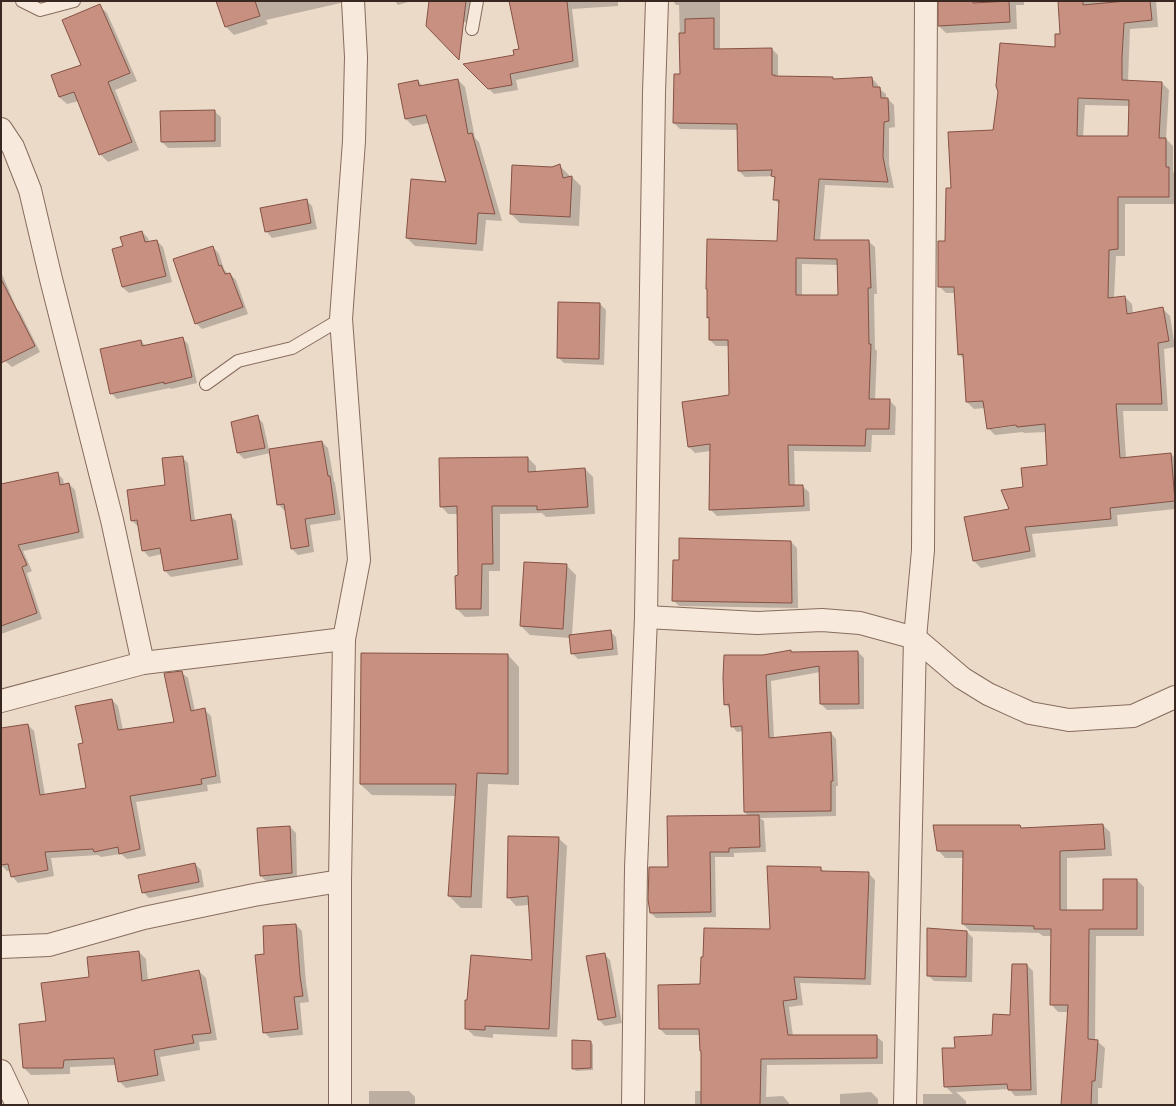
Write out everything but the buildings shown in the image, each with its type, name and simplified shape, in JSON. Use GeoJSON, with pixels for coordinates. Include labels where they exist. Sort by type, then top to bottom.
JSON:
{"type":"FeatureCollection","features":[{"type":"Feature","properties":{"kind":"street"},"geometry":{"type":"LineString","coordinates":[[340,1105],[340,881],[344,639],[359,560],[341,319],[354,141],[356,57],[353,1]]}},
{"type":"Feature","properties":{"kind":"street"},"geometry":{"type":"LineString","coordinates":[[633,1105],[636,868],[646,617],[654,93],[657,1]]}},
{"type":"Feature","properties":{"kind":"street"},"geometry":{"type":"LineString","coordinates":[[906,1105],[915,638],[922,550],[926,1]]}},
{"type":"Feature","properties":{"kind":"street"},"geometry":{"type":"LineString","coordinates":[[1,129],[13,147],[30,190],[112,520],[143,663]]}},
{"type":"Feature","properties":{"kind":"street"},"geometry":{"type":"LineString","coordinates":[[646,617],[722,620],[757,624],[822,620],[860,623],[915,638],[962,678],[988,694],[1030,713],[1069,720],[1133,716],[1175,697]]}},
{"type":"Feature","properties":{"kind":"street"},"geometry":{"type":"LineString","coordinates":[[1,701],[143,663],[344,639]]}},
{"type":"Feature","properties":{"kind":"street"},"geometry":{"type":"LineString","coordinates":[[1,948],[49,945],[144,918],[254,895],[340,881]]}},
{"type":"Feature","properties":{"kind":"street"},"geometry":{"type":"LineString","coordinates":[[1,1071],[17,1105]]}},
{"type":"Feature","properties":{"kind":"lane"},"geometry":{"type":"LineString","coordinates":[[22,1],[40,10],[74,1]]}},
{"type":"Feature","properties":{"kind":"lane"},"geometry":{"type":"LineString","coordinates":[[472,29],[477,1]]}},
{"type":"Feature","properties":{"kind":"lane"},"geometry":{"type":"LineString","coordinates":[[206,384],[238,361],[292,348],[341,319]]}}]}
